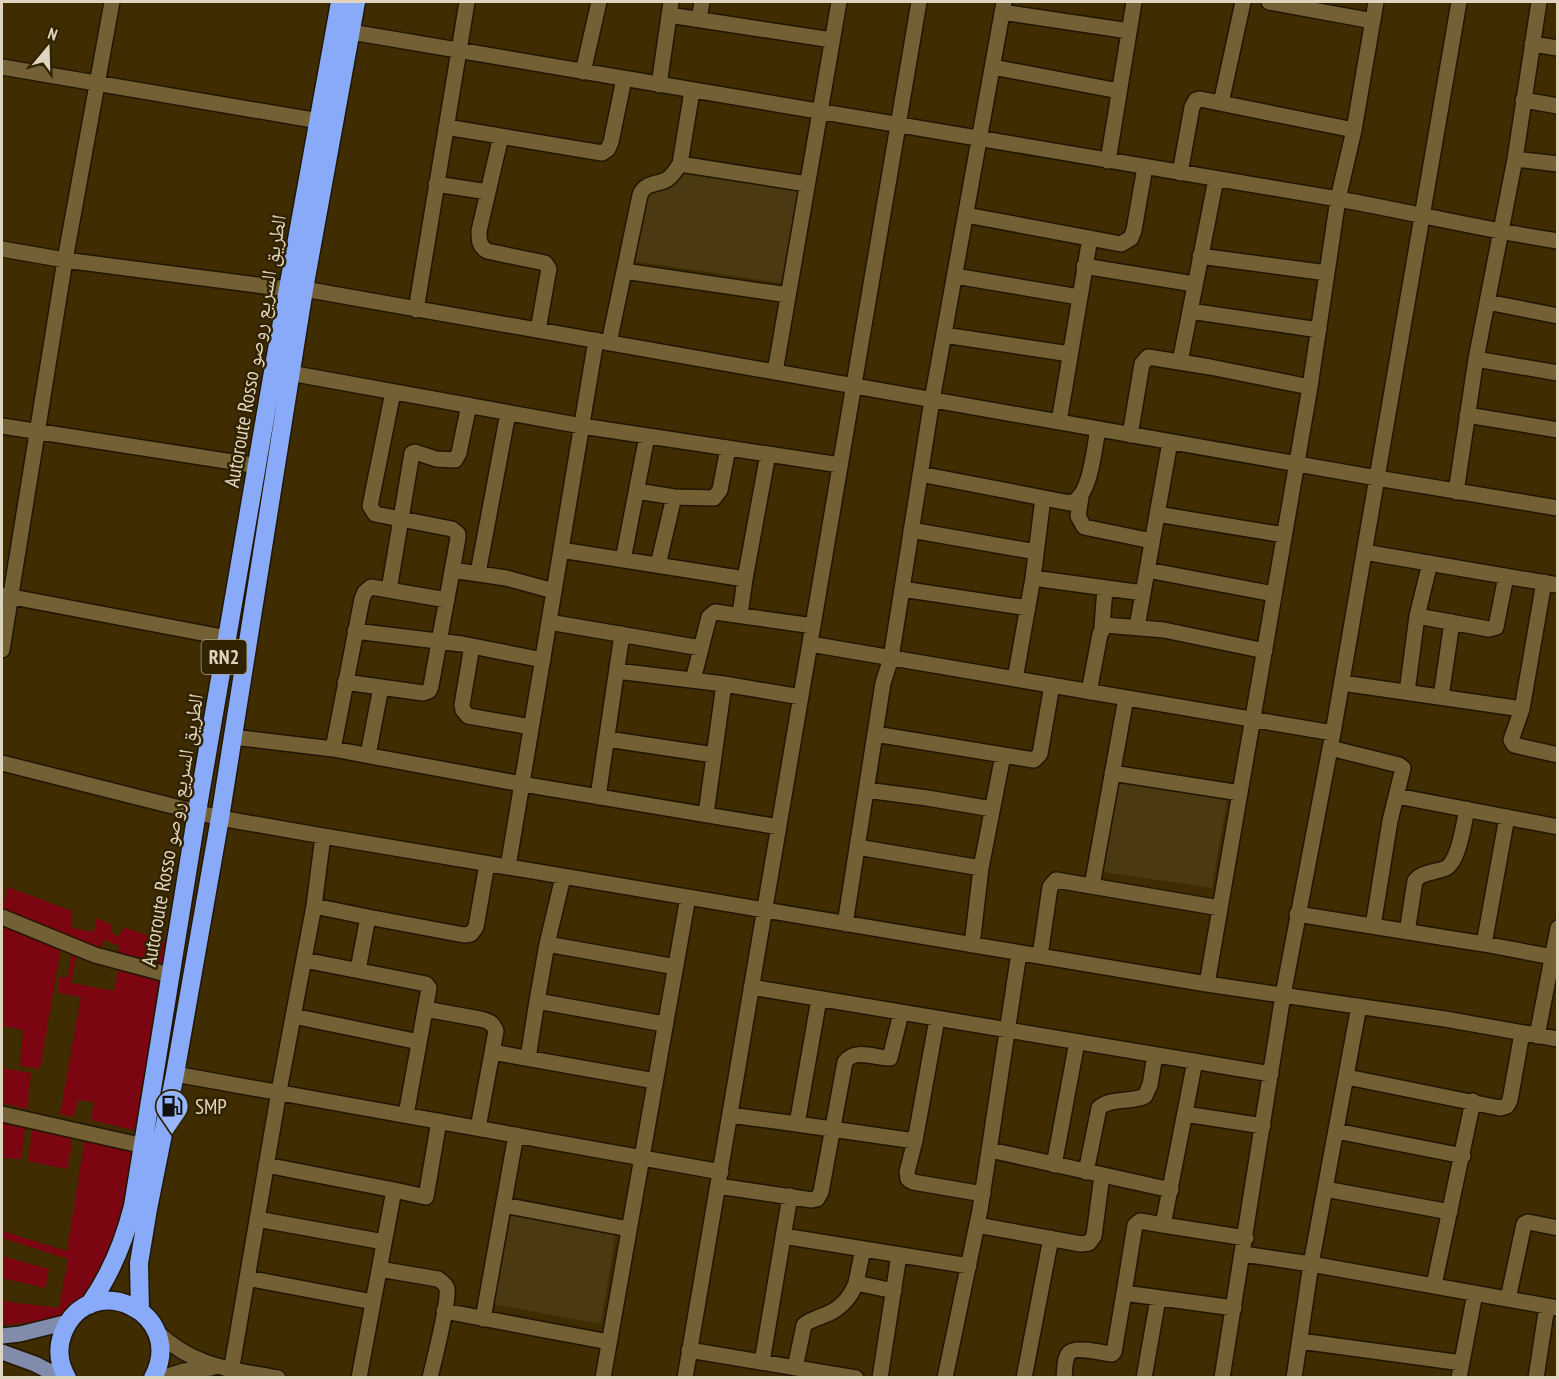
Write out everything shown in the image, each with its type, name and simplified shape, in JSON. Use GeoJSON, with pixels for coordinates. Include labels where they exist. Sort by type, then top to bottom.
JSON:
{"type":"FeatureCollection","features":[{"type":"Feature","properties":{"kind":"highway","name":"Autoroute Rosso الطريق السريع روصو"},"geometry":{"type":"LineString","coordinates":[[140,1311],[140,1263],[148,1209],[175,1074],[233,737],[290,373],[296,289],[319,121],[340,2]]}},
{"type":"Feature","properties":{"kind":"highway","name":"Autoroute Rosso الطريق السريع روصو"},"geometry":{"type":"LineString","coordinates":[[90,1305],[107,1278],[123,1241],[133,1206],[197,812],[258,465],[356,2]]}},
{"type":"Feature","properties":{"kind":"highway"},"geometry":{"type":"LineString","coordinates":[[67,1377],[59,1352],[61,1336],[68,1322],[80,1310],[104,1301],[120,1302],[140,1311],[150,1320],[157,1332],[161,1354],[153,1377]]}},
{"type":"Feature","properties":{"kind":"main road"},"geometry":{"type":"LineString","coordinates":[[2,1336],[21,1334],[68,1322]]}},
{"type":"Feature","properties":{"kind":"main road"},"geometry":{"type":"LineString","coordinates":[[2,1352],[62,1377]]}},
{"type":"Feature","properties":{"kind":"street"},"geometry":{"type":"LineString","coordinates":[[2,650],[6,596],[37,433],[65,260],[112,2]]}},
{"type":"Feature","properties":{"kind":"street"},"geometry":{"type":"LineString","coordinates":[[417,310],[466,2]]}},
{"type":"Feature","properties":{"kind":"street"},"geometry":{"type":"LineString","coordinates":[[583,72],[599,2]]}},
{"type":"Feature","properties":{"kind":"street"},"geometry":{"type":"LineString","coordinates":[[699,19],[702,2]]}},
{"type":"Feature","properties":{"kind":"street"},"geometry":{"type":"LineString","coordinates":[[775,372],[839,2]]}},
{"type":"Feature","properties":{"kind":"street"},"geometry":{"type":"LineString","coordinates":[[685,1377],[919,2]]}},
{"type":"Feature","properties":{"kind":"street"},"geometry":{"type":"LineString","coordinates":[[1108,161],[1134,2]]}},
{"type":"Feature","properties":{"kind":"street"},"geometry":{"type":"LineString","coordinates":[[1221,103],[1243,2]]}},
{"type":"Feature","properties":{"kind":"street"},"geometry":{"type":"LineString","coordinates":[[1269,2],[1373,21]]}},
{"type":"Feature","properties":{"kind":"street"},"geometry":{"type":"LineString","coordinates":[[1207,984],[1310,387],[1338,199],[1354,130],[1376,2]]}},
{"type":"Feature","properties":{"kind":"street"},"geometry":{"type":"LineString","coordinates":[[1222,1377],[1283,995],[1332,741],[1459,2]]}},
{"type":"Feature","properties":{"kind":"street"},"geometry":{"type":"LineString","coordinates":[[1456,492],[1486,302],[1515,159],[1539,2]]}},
{"type":"Feature","properties":{"kind":"street"},"geometry":{"type":"LineString","coordinates":[[845,924],[875,734],[891,658],[932,400],[1003,7],[1129,31]]}},
{"type":"Feature","properties":{"kind":"street"},"geometry":{"type":"LineString","coordinates":[[659,85],[670,8],[699,19],[832,40]]}},
{"type":"Feature","properties":{"kind":"street"},"geometry":{"type":"LineString","coordinates":[[351,32],[1338,199],[1423,214],[1500,232],[1557,241]]}},
{"type":"Feature","properties":{"kind":"street"},"geometry":{"type":"LineString","coordinates":[[1532,44],[1557,48]]}},
{"type":"Feature","properties":{"kind":"street"},"geometry":{"type":"LineString","coordinates":[[2,67],[319,121]]}},
{"type":"Feature","properties":{"kind":"street"},"geometry":{"type":"LineString","coordinates":[[993,67],[1119,90]]}},
{"type":"Feature","properties":{"kind":"street"},"geometry":{"type":"LineString","coordinates":[[446,127],[606,152],[611,142],[624,79]]}},
{"type":"Feature","properties":{"kind":"street"},"geometry":{"type":"LineString","coordinates":[[508,867],[582,426],[602,341],[624,270],[642,190],[648,184],[665,180],[680,164],[692,91]]}},
{"type":"Feature","properties":{"kind":"street"},"geometry":{"type":"LineString","coordinates":[[1180,173],[1194,103],[1200,99],[1354,130]]}},
{"type":"Feature","properties":{"kind":"street"},"geometry":{"type":"LineString","coordinates":[[1523,100],[1557,106]]}},
{"type":"Feature","properties":{"kind":"street"},"geometry":{"type":"LineString","coordinates":[[501,136],[479,231],[479,240],[482,248],[487,251],[545,263],[549,269],[538,330]]}},
{"type":"Feature","properties":{"kind":"street"},"geometry":{"type":"LineString","coordinates":[[1515,159],[1557,164]]}},
{"type":"Feature","properties":{"kind":"street"},"geometry":{"type":"LineString","coordinates":[[680,164],[807,184]]}},
{"type":"Feature","properties":{"kind":"street"},"geometry":{"type":"LineString","coordinates":[[966,215],[1122,244],[1131,238],[1134,231],[1145,167]]}},
{"type":"Feature","properties":{"kind":"street"},"geometry":{"type":"LineString","coordinates":[[1180,362],[1216,179]]}},
{"type":"Feature","properties":{"kind":"street"},"geometry":{"type":"LineString","coordinates":[[436,184],[488,192]]}},
{"type":"Feature","properties":{"kind":"street"},"geometry":{"type":"LineString","coordinates":[[1059,422],[1090,237]]}},
{"type":"Feature","properties":{"kind":"street"},"geometry":{"type":"LineString","coordinates":[[2,249],[65,260],[296,289],[1557,508]]}},
{"type":"Feature","properties":{"kind":"street"},"geometry":{"type":"LineString","coordinates":[[1200,256],[1327,273]]}},
{"type":"Feature","properties":{"kind":"street"},"geometry":{"type":"LineString","coordinates":[[1084,266],[1194,284]]}},
{"type":"Feature","properties":{"kind":"street"},"geometry":{"type":"LineString","coordinates":[[624,270],[788,295]]}},
{"type":"Feature","properties":{"kind":"street"},"geometry":{"type":"LineString","coordinates":[[955,276],[1079,297]]}},
{"type":"Feature","properties":{"kind":"street"},"geometry":{"type":"LineString","coordinates":[[1486,302],[1557,316]]}},
{"type":"Feature","properties":{"kind":"street"},"geometry":{"type":"LineString","coordinates":[[1190,311],[1319,330]]}},
{"type":"Feature","properties":{"kind":"street"},"geometry":{"type":"LineString","coordinates":[[944,335],[1070,354]]}},
{"type":"Feature","properties":{"kind":"street"},"geometry":{"type":"LineString","coordinates":[[1130,435],[1142,364],[1148,357],[1310,387]]}},
{"type":"Feature","properties":{"kind":"street"},"geometry":{"type":"LineString","coordinates":[[1476,359],[1557,373]]}},
{"type":"Feature","properties":{"kind":"street"},"geometry":{"type":"LineString","coordinates":[[290,373],[582,426],[840,465]]}},
{"type":"Feature","properties":{"kind":"street"},"geometry":{"type":"LineString","coordinates":[[345,682],[423,693],[429,691],[453,570],[458,538],[455,531],[375,514],[370,506],[393,392]]}},
{"type":"Feature","properties":{"kind":"street"},"geometry":{"type":"LineString","coordinates":[[389,590],[412,453],[436,459],[455,460],[459,453],[469,405]]}},
{"type":"Feature","properties":{"kind":"street"},"geometry":{"type":"LineString","coordinates":[[478,573],[508,412]]}},
{"type":"Feature","properties":{"kind":"street"},"geometry":{"type":"LineString","coordinates":[[1467,415],[1557,430]]}},
{"type":"Feature","properties":{"kind":"street"},"geometry":{"type":"LineString","coordinates":[[2,426],[258,465]]}},
{"type":"Feature","properties":{"kind":"street"},"geometry":{"type":"LineString","coordinates":[[1098,429],[1088,481],[1081,497],[1078,516],[1084,526],[1152,540]]}},
{"type":"Feature","properties":{"kind":"street"},"geometry":{"type":"LineString","coordinates":[[623,560],[647,436]]}},
{"type":"Feature","properties":{"kind":"street"},"geometry":{"type":"LineString","coordinates":[[1137,627],[1170,442]]}},
{"type":"Feature","properties":{"kind":"street"},"geometry":{"type":"LineString","coordinates":[[637,491],[674,497],[714,498],[718,495],[728,448]]}},
{"type":"Feature","properties":{"kind":"street"},"geometry":{"type":"LineString","coordinates":[[740,615],[744,579],[768,454]]}},
{"type":"Feature","properties":{"kind":"street"},"geometry":{"type":"LineString","coordinates":[[920,474],[1070,503],[1076,502],[1081,497]]}},
{"type":"Feature","properties":{"kind":"street"},"geometry":{"type":"LineString","coordinates":[[658,566],[674,497]]}},
{"type":"Feature","properties":{"kind":"street"},"geometry":{"type":"LineString","coordinates":[[1015,679],[1028,608],[1043,498]]}},
{"type":"Feature","properties":{"kind":"street"},"geometry":{"type":"LineString","coordinates":[[1157,514],[1284,535]]}},
{"type":"Feature","properties":{"kind":"street"},"geometry":{"type":"LineString","coordinates":[[911,530],[1036,552]]}},
{"type":"Feature","properties":{"kind":"street"},"geometry":{"type":"LineString","coordinates":[[561,550],[744,579]]}},
{"type":"Feature","properties":{"kind":"street"},"geometry":{"type":"LineString","coordinates":[[1364,552],[1551,584],[1522,709],[1511,740],[1514,745],[1557,755]]}},
{"type":"Feature","properties":{"kind":"street"},"geometry":{"type":"LineString","coordinates":[[1407,692],[1417,616],[1430,563]]}},
{"type":"Feature","properties":{"kind":"street"},"geometry":{"type":"LineString","coordinates":[[453,570],[506,578],[554,591]]}},
{"type":"Feature","properties":{"kind":"street"},"geometry":{"type":"LineString","coordinates":[[1147,570],[1274,594]]}},
{"type":"Feature","properties":{"kind":"street"},"geometry":{"type":"LineString","coordinates":[[1417,616],[1489,629],[1496,627],[1506,576]]}},
{"type":"Feature","properties":{"kind":"street"},"geometry":{"type":"LineString","coordinates":[[1032,578],[1143,593]]}},
{"type":"Feature","properties":{"kind":"street"},"geometry":{"type":"LineString","coordinates":[[333,749],[355,631],[365,592],[371,587],[447,600]]}},
{"type":"Feature","properties":{"kind":"street"},"geometry":{"type":"LineString","coordinates":[[1089,692],[1102,627],[1105,588]]}},
{"type":"Feature","properties":{"kind":"street"},"geometry":{"type":"LineString","coordinates":[[902,589],[1028,608]]}},
{"type":"Feature","properties":{"kind":"street"},"geometry":{"type":"LineString","coordinates":[[6,596],[228,638]]}},
{"type":"Feature","properties":{"kind":"street"},"geometry":{"type":"LineString","coordinates":[[693,680],[709,617],[715,612],[813,626]]}},
{"type":"Feature","properties":{"kind":"street"},"geometry":{"type":"LineString","coordinates":[[549,622],[701,648]]}},
{"type":"Feature","properties":{"kind":"street"},"geometry":{"type":"LineString","coordinates":[[1441,697],[1452,622]]}},
{"type":"Feature","properties":{"kind":"street"},"geometry":{"type":"LineString","coordinates":[[1102,627],[1105,625],[1164,630],[1265,651]]}},
{"type":"Feature","properties":{"kind":"street"},"geometry":{"type":"LineString","coordinates":[[355,631],[440,641],[543,660]]}},
{"type":"Feature","properties":{"kind":"street"},"geometry":{"type":"LineString","coordinates":[[598,797],[622,634]]}},
{"type":"Feature","properties":{"kind":"street"},"geometry":{"type":"LineString","coordinates":[[810,644],[1253,720],[1332,741],[1399,765],[1403,768],[1403,774],[1390,821],[1373,926]]}},
{"type":"Feature","properties":{"kind":"street"},"geometry":{"type":"LineString","coordinates":[[472,646],[462,705],[464,713],[468,716],[531,728]]}},
{"type":"Feature","properties":{"kind":"street"},"geometry":{"type":"LineString","coordinates":[[617,671],[724,684],[801,697]]}},
{"type":"Feature","properties":{"kind":"street"},"geometry":{"type":"LineString","coordinates":[[1342,683],[1522,709]]}},
{"type":"Feature","properties":{"kind":"street"},"geometry":{"type":"LineString","coordinates":[[706,814],[724,684]]}},
{"type":"Feature","properties":{"kind":"street"},"geometry":{"type":"LineString","coordinates":[[875,734],[1034,760],[1038,757],[1052,685]]}},
{"type":"Feature","properties":{"kind":"street"},"geometry":{"type":"LineString","coordinates":[[368,755],[381,687]]}},
{"type":"Feature","properties":{"kind":"street"},"geometry":{"type":"LineString","coordinates":[[1092,886],[1126,698]]}},
{"type":"Feature","properties":{"kind":"street"},"geometry":{"type":"LineString","coordinates":[[233,737],[333,749],[522,784],[779,827]]}},
{"type":"Feature","properties":{"kind":"street"},"geometry":{"type":"LineString","coordinates":[[607,739],[714,755]]}},
{"type":"Feature","properties":{"kind":"street"},"geometry":{"type":"LineString","coordinates":[[972,945],[981,868],[1003,755]]}},
{"type":"Feature","properties":{"kind":"street"},"geometry":{"type":"LineString","coordinates":[[2,764],[220,818],[323,837],[1207,984],[1359,1006],[1557,1039]]}},
{"type":"Feature","properties":{"kind":"street"},"geometry":{"type":"LineString","coordinates":[[1113,773],[1240,793]]}},
{"type":"Feature","properties":{"kind":"street"},"geometry":{"type":"LineString","coordinates":[[866,790],[992,809]]}},
{"type":"Feature","properties":{"kind":"street"},"geometry":{"type":"LineString","coordinates":[[1397,796],[1557,827]]}},
{"type":"Feature","properties":{"kind":"street"},"geometry":{"type":"LineString","coordinates":[[1407,932],[1415,881],[1420,875],[1448,867],[1455,857],[1467,809]]}},
{"type":"Feature","properties":{"kind":"street"},"geometry":{"type":"LineString","coordinates":[[1484,944],[1507,817]]}},
{"type":"Feature","properties":{"kind":"street"},"geometry":{"type":"LineString","coordinates":[[226,1371],[247,1278],[314,906],[323,837]]}},
{"type":"Feature","properties":{"kind":"street"},"geometry":{"type":"LineString","coordinates":[[857,847],[981,868]]}},
{"type":"Feature","properties":{"kind":"street"},"geometry":{"type":"LineString","coordinates":[[314,906],[464,935],[471,934],[476,927],[487,864]]}},
{"type":"Feature","properties":{"kind":"street"},"geometry":{"type":"LineString","coordinates":[[528,1058],[547,944],[563,877]]}},
{"type":"Feature","properties":{"kind":"street"},"geometry":{"type":"LineString","coordinates":[[1040,956],[1050,887],[1056,880],[1220,908]]}},
{"type":"Feature","properties":{"kind":"street"},"geometry":{"type":"LineString","coordinates":[[603,1377],[688,897]]}},
{"type":"Feature","properties":{"kind":"street"},"geometry":{"type":"LineString","coordinates":[[1297,914],[1484,944],[1555,958]]}},
{"type":"Feature","properties":{"kind":"street"},"geometry":{"type":"LineString","coordinates":[[2,917],[94,955],[170,975]]}},
{"type":"Feature","properties":{"kind":"street"},"geometry":{"type":"LineString","coordinates":[[358,969],[368,917]]}},
{"type":"Feature","properties":{"kind":"street"},"geometry":{"type":"LineString","coordinates":[[1347,1077],[1500,1108],[1507,1106],[1555,958],[1557,928]]}},
{"type":"Feature","properties":{"kind":"street"},"geometry":{"type":"LineString","coordinates":[[547,944],[676,967]]}},
{"type":"Feature","properties":{"kind":"street"},"geometry":{"type":"LineString","coordinates":[[945,1377],[983,1194],[1019,953]]}},
{"type":"Feature","properties":{"kind":"street"},"geometry":{"type":"LineString","coordinates":[[304,960],[426,984],[429,988],[406,1115]]}},
{"type":"Feature","properties":{"kind":"street"},"geometry":{"type":"LineString","coordinates":[[751,987],[1271,1074]]}},
{"type":"Feature","properties":{"kind":"street"},"geometry":{"type":"LineString","coordinates":[[797,1125],[819,999]]}},
{"type":"Feature","properties":{"kind":"street"},"geometry":{"type":"LineString","coordinates":[[537,1001],[664,1024]]}},
{"type":"Feature","properties":{"kind":"street"},"geometry":{"type":"LineString","coordinates":[[1294,1377],[1311,1264],[1359,1006]]}},
{"type":"Feature","properties":{"kind":"street"},"geometry":{"type":"LineString","coordinates":[[425,1009],[489,1021],[496,1031],[478,1128]]}},
{"type":"Feature","properties":{"kind":"street"},"geometry":{"type":"LineString","coordinates":[[175,1074],[642,1158],[812,1200],[820,1196],[847,1058],[861,1054],[890,1058],[901,1013]]}},
{"type":"Feature","properties":{"kind":"street"},"geometry":{"type":"LineString","coordinates":[[293,1016],[419,1042]]}},
{"type":"Feature","properties":{"kind":"street"},"geometry":{"type":"LineString","coordinates":[[937,1019],[915,1141],[907,1172],[908,1179],[913,1182],[983,1194]]}},
{"type":"Feature","properties":{"kind":"street"},"geometry":{"type":"LineString","coordinates":[[1054,1165],[1077,1042]]}},
{"type":"Feature","properties":{"kind":"street"},"geometry":{"type":"LineString","coordinates":[[492,1052],[655,1081]]}},
{"type":"Feature","properties":{"kind":"street"},"geometry":{"type":"LineString","coordinates":[[1086,1172],[1099,1108],[1107,1103],[1137,1100],[1145,1096],[1150,1084],[1155,1055]]}},
{"type":"Feature","properties":{"kind":"street"},"geometry":{"type":"LineString","coordinates":[[1164,1225],[1195,1061]]}},
{"type":"Feature","properties":{"kind":"street"},"geometry":{"type":"LineString","coordinates":[[1434,1285],[1473,1101]]}},
{"type":"Feature","properties":{"kind":"street"},"geometry":{"type":"LineString","coordinates":[[2,1114],[144,1146]]}},
{"type":"Feature","properties":{"kind":"street"},"geometry":{"type":"LineString","coordinates":[[730,1114],[915,1141]]}},
{"type":"Feature","properties":{"kind":"street"},"geometry":{"type":"LineString","coordinates":[[1185,1114],[1263,1126]]}},
{"type":"Feature","properties":{"kind":"street"},"geometry":{"type":"LineString","coordinates":[[266,1165],[426,1197],[439,1121]]}},
{"type":"Feature","properties":{"kind":"street"},"geometry":{"type":"LineString","coordinates":[[1336,1131],[1462,1156]]}},
{"type":"Feature","properties":{"kind":"street"},"geometry":{"type":"LineString","coordinates":[[483,1320],[516,1135]]}},
{"type":"Feature","properties":{"kind":"street"},"geometry":{"type":"LineString","coordinates":[[990,1150],[1171,1190]]}},
{"type":"Feature","properties":{"kind":"street"},"geometry":{"type":"LineString","coordinates":[[977,1225],[1081,1244],[1089,1243],[1095,1236],[1102,1175]]}},
{"type":"Feature","properties":{"kind":"street"},"geometry":{"type":"LineString","coordinates":[[1325,1189],[1450,1212]]}},
{"type":"Feature","properties":{"kind":"street"},"geometry":{"type":"LineString","coordinates":[[359,1377],[394,1190]]}},
{"type":"Feature","properties":{"kind":"street"},"geometry":{"type":"LineString","coordinates":[[762,1362],[790,1196]]}},
{"type":"Feature","properties":{"kind":"street"},"geometry":{"type":"LineString","coordinates":[[504,1204],[629,1229]]}},
{"type":"Feature","properties":{"kind":"street"},"geometry":{"type":"LineString","coordinates":[[257,1218],[384,1242]]}},
{"type":"Feature","properties":{"kind":"street"},"geometry":{"type":"LineString","coordinates":[[1064,1377],[1067,1356],[1076,1349],[1114,1352],[1135,1225],[1140,1221],[1246,1238]]}},
{"type":"Feature","properties":{"kind":"street"},"geometry":{"type":"LineString","coordinates":[[1508,1299],[1524,1224],[1528,1222],[1557,1228]]}},
{"type":"Feature","properties":{"kind":"street"},"geometry":{"type":"LineString","coordinates":[[783,1236],[969,1266]]}},
{"type":"Feature","properties":{"kind":"street"},"geometry":{"type":"LineString","coordinates":[[1024,1377],[1051,1238]]}},
{"type":"Feature","properties":{"kind":"street"},"geometry":{"type":"LineString","coordinates":[[795,1368],[804,1325],[811,1320],[825,1316],[849,1297],[856,1283],[863,1249]]}},
{"type":"Feature","properties":{"kind":"street"},"geometry":{"type":"LineString","coordinates":[[1243,1254],[1552,1307],[1536,1377]]}},
{"type":"Feature","properties":{"kind":"street"},"geometry":{"type":"LineString","coordinates":[[880,1377],[899,1255]]}},
{"type":"Feature","properties":{"kind":"street"},"geometry":{"type":"LineString","coordinates":[[379,1269],[438,1279],[444,1282],[447,1288],[430,1377]]}},
{"type":"Feature","properties":{"kind":"street"},"geometry":{"type":"LineString","coordinates":[[247,1278],[373,1302]]}},
{"type":"Feature","properties":{"kind":"street"},"geometry":{"type":"LineString","coordinates":[[856,1283],[894,1291]]}},
{"type":"Feature","properties":{"kind":"street"},"geometry":{"type":"LineString","coordinates":[[1124,1293],[1234,1308]]}},
{"type":"Feature","properties":{"kind":"street"},"geometry":{"type":"LineString","coordinates":[[1300,1341],[1460,1370],[1475,1293]]}},
{"type":"Feature","properties":{"kind":"street"},"geometry":{"type":"LineString","coordinates":[[1144,1377],[1158,1299]]}},
{"type":"Feature","properties":{"kind":"street"},"geometry":{"type":"LineString","coordinates":[[444,1311],[609,1342]]}},
{"type":"Feature","properties":{"kind":"street"},"geometry":{"type":"LineString","coordinates":[[157,1332],[186,1355],[226,1371]]}},
{"type":"Feature","properties":{"kind":"street"},"geometry":{"type":"LineString","coordinates":[[689,1350],[856,1377]]}},
{"type":"Feature","properties":{"kind":"street"},"geometry":{"type":"LineString","coordinates":[[162,1377],[184,1371],[226,1371],[278,1377]]}},
{"type":"Feature","properties":{"kind":"shaded area"},"geometry":{"type":"Polygon","coordinates":[[[687,168],[804,185],[787,284],[632,261],[649,188],[668,188],[687,168]]]}},
{"type":"Feature","properties":{"kind":"shaded area"},"geometry":{"type":"Polygon","coordinates":[[[1115,775],[1228,794],[1212,888],[1104,872],[1115,775]]]}},
{"type":"Feature","properties":{"kind":"shaded area"},"geometry":{"type":"Polygon","coordinates":[[[8,887],[72,911],[72,928],[94,932],[96,918],[112,925],[111,933],[119,936],[124,927],[168,943],[161,967],[118,955],[120,946],[104,940],[100,949],[2,910],[8,887]]]}},
{"type":"Feature","properties":{"kind":"shaded area"},"geometry":{"type":"Polygon","coordinates":[[[2,926],[61,947],[40,1069],[20,1066],[23,1030],[2,1026],[2,926]]]}},
{"type":"Feature","properties":{"kind":"shaded area"},"geometry":{"type":"Polygon","coordinates":[[[72,952],[77,952],[71,983],[114,991],[118,970],[162,980],[137,1131],[91,1120],[94,1102],[78,1100],[74,1117],[60,1114],[81,997],[58,993],[59,977],[68,977],[72,952]]]}},
{"type":"Feature","properties":{"kind":"shaded area"},"geometry":{"type":"Polygon","coordinates":[[[2,1068],[31,1073],[27,1109],[2,1103],[2,1068]]]}},
{"type":"Feature","properties":{"kind":"shaded area"},"geometry":{"type":"Polygon","coordinates":[[[4,1118],[26,1122],[21,1159],[3,1158],[2,1170],[2,1130],[4,1118]]]}},
{"type":"Feature","properties":{"kind":"shaded area"},"geometry":{"type":"Polygon","coordinates":[[[33,1123],[66,1129],[72,1143],[67,1169],[28,1161],[33,1123]]]}},
{"type":"Feature","properties":{"kind":"shaded area"},"geometry":{"type":"Polygon","coordinates":[[[86,1132],[137,1144],[121,1214],[104,1267],[92,1289],[78,1307],[61,1317],[2,1326],[2,1301],[59,1308],[68,1259],[2,1238],[2,1231],[67,1251],[86,1132]]]}},
{"type":"Feature","properties":{"kind":"shaded area"},"geometry":{"type":"Polygon","coordinates":[[[512,1210],[616,1232],[601,1324],[492,1304],[512,1210]]]}},
{"type":"Feature","properties":{"kind":"shaded area"},"geometry":{"type":"Polygon","coordinates":[[[2,1256],[49,1269],[45,1288],[2,1278],[2,1256]]]}},
{"type":"Feature","properties":{"kind":"place","name":"SMP"},"geometry":{"type":"Point","coordinates":[172,1135]}}]}
